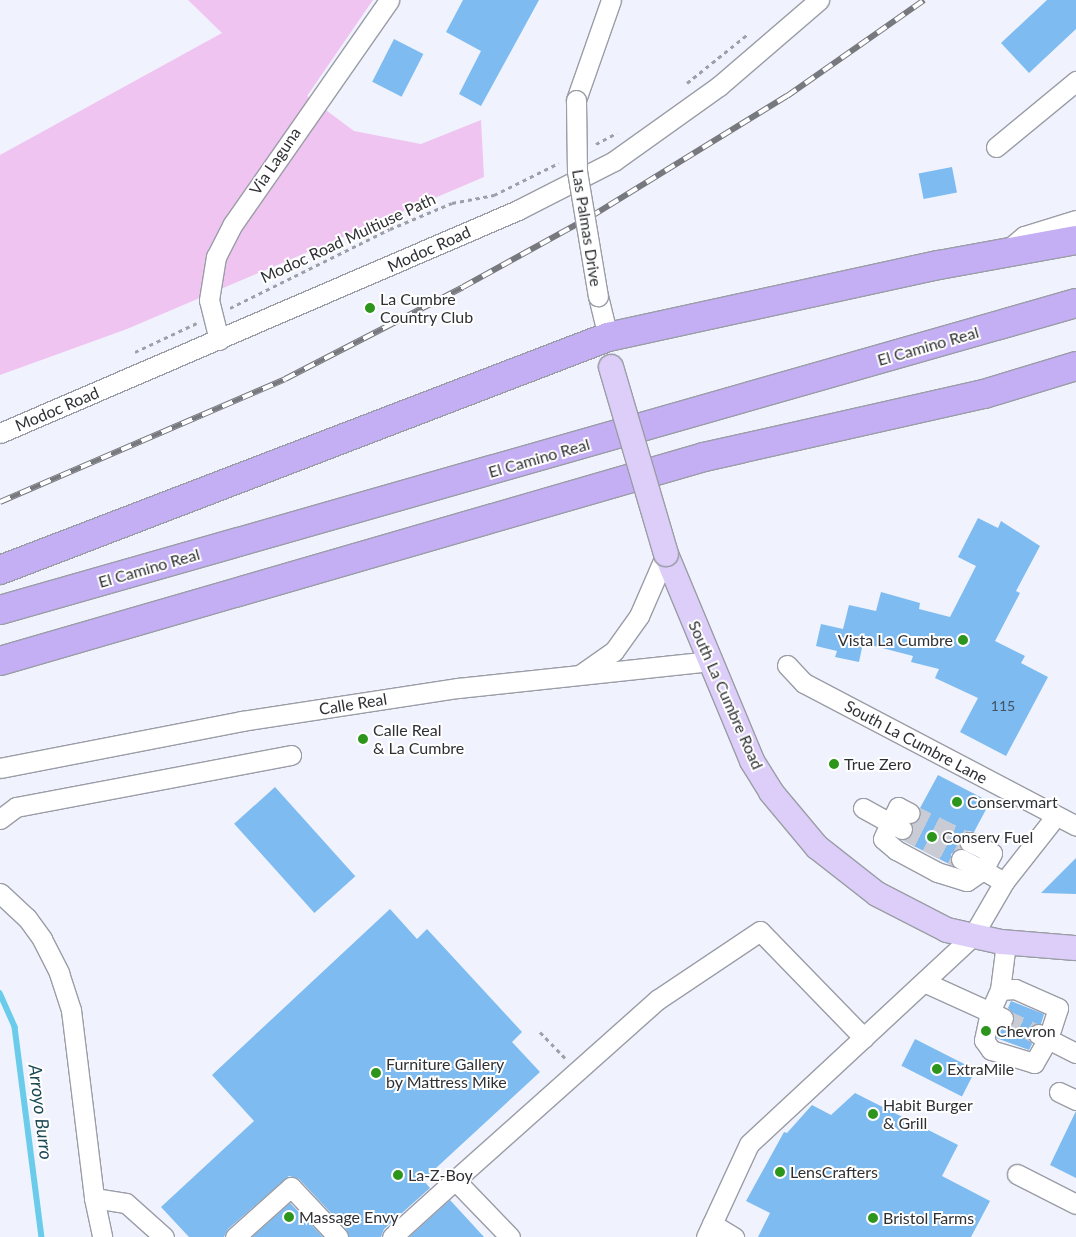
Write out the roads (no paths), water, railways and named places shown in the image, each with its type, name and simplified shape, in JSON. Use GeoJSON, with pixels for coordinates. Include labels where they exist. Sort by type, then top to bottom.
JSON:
{"type":"FeatureCollection","features":[{"type":"Feature","properties":{"kind":"highway"},"geometry":{"type":"LineString","coordinates":[[0,570],[68,546],[430,402],[608,337],[939,265],[998,257],[1076,240]]}},
{"type":"Feature","properties":{"kind":"highway","name":"El Camino Real"},"geometry":{"type":"LineString","coordinates":[[0,610],[1076,303]]}},
{"type":"Feature","properties":{"kind":"highway"},"geometry":{"type":"LineString","coordinates":[[984,394],[1076,366]]}},
{"type":"Feature","properties":{"kind":"highway"},"geometry":{"type":"LineString","coordinates":[[0,661],[704,457],[1076,374]]}},
{"type":"Feature","properties":{"kind":"main road","name":"Las Palmas Drive"},"geometry":{"type":"LineString","coordinates":[[608,337],[611,367],[635,458]]}},
{"type":"Feature","properties":{"kind":"main road","name":"South La Cumbre Road"},"geometry":{"type":"LineString","coordinates":[[635,458],[666,554],[752,761],[800,830],[845,872],[877,894],[913,914],[972,937],[1006,943],[1076,948]]}},
{"type":"Feature","properties":{"kind":"street","name":"Via Laguna"},"geometry":{"type":"LineString","coordinates":[[219,340],[211,316],[210,278],[216,257],[232,224],[388,0]]}},
{"type":"Feature","properties":{"kind":"street","name":"Las Palmas Drive"},"geometry":{"type":"LineString","coordinates":[[608,337],[598,296],[577,171],[576,100],[612,0]]}},
{"type":"Feature","properties":{"kind":"street","name":"Modoc Road"},"geometry":{"type":"LineString","coordinates":[[0,433],[518,210],[614,161],[720,86],[819,0]]}},
{"type":"Feature","properties":{"kind":"street"},"geometry":{"type":"LineString","coordinates":[[996,147],[1076,81]]}},
{"type":"Feature","properties":{"kind":"street"},"geometry":{"type":"LineString","coordinates":[[998,257],[1024,236],[1076,220]]}},
{"type":"Feature","properties":{"kind":"street"},"geometry":{"type":"LineString","coordinates":[[578,675],[614,651],[639,616],[666,554]]}},
{"type":"Feature","properties":{"kind":"street","name":"Calle Real"},"geometry":{"type":"LineString","coordinates":[[0,768],[242,721],[458,688],[709,661]]}},
{"type":"Feature","properties":{"kind":"street","name":"South La Cumbre Lane"},"geometry":{"type":"LineString","coordinates":[[787,665],[804,683],[1076,826]]}},
{"type":"Feature","properties":{"kind":"street"},"geometry":{"type":"LineString","coordinates":[[0,819],[16,807],[291,755]]}},
{"type":"Feature","properties":{"kind":"street"},"geometry":{"type":"LineString","coordinates":[[863,808],[901,822],[883,839],[896,850],[937,872],[966,881],[983,870],[992,853],[970,842]]}},
{"type":"Feature","properties":{"kind":"street"},"geometry":{"type":"LineString","coordinates":[[734,1237],[709,1231],[750,1144],[972,937],[1004,882],[1056,816]]}},
{"type":"Feature","properties":{"kind":"street"},"geometry":{"type":"LineString","coordinates":[[960,859],[1004,882]]}},
{"type":"Feature","properties":{"kind":"street"},"geometry":{"type":"LineString","coordinates":[[0,893],[27,918],[42,939],[59,973],[71,1010],[94,1198],[102,1237]]}},
{"type":"Feature","properties":{"kind":"street"},"geometry":{"type":"LineString","coordinates":[[392,1237],[657,1000],[760,931],[864,1038]]}},
{"type":"Feature","properties":{"kind":"street"},"geometry":{"type":"LineString","coordinates":[[1000,990],[1015,988],[1058,1008],[1043,1036],[1034,1063],[991,1050],[984,1040],[997,1015],[1000,990],[1006,943]]}},
{"type":"Feature","properties":{"kind":"street"},"geometry":{"type":"LineString","coordinates":[[924,982],[997,1015]]}},
{"type":"Feature","properties":{"kind":"street"},"geometry":{"type":"LineString","coordinates":[[1043,1036],[1076,1053]]}},
{"type":"Feature","properties":{"kind":"street"},"geometry":{"type":"LineString","coordinates":[[1018,1174],[1076,1204]]}},
{"type":"Feature","properties":{"kind":"street"},"geometry":{"type":"LineString","coordinates":[[455,1180],[510,1237]]}},
{"type":"Feature","properties":{"kind":"street"},"geometry":{"type":"LineString","coordinates":[[235,1237],[291,1187],[338,1237]]}},
{"type":"Feature","properties":{"kind":"street"},"geometry":{"type":"LineString","coordinates":[[94,1198],[126,1203],[164,1237]]}},
{"type":"Feature","properties":{"kind":"waterway","name":"Arroyo Burro"},"geometry":{"type":"LineString","coordinates":[[0,993],[15,1027],[42,1237]]}},
{"type":"Feature","properties":{"kind":"tunnel"},"geometry":{"type":"LineString","coordinates":[[910,813],[969,842]]}},
{"type":"Feature","properties":{"kind":"tunnel"},"geometry":{"type":"LineString","coordinates":[[902,829],[961,859]]}},
{"type":"Feature","properties":{"kind":"tunnel"},"geometry":{"type":"LineString","coordinates":[[1003,1018],[1038,1034]]}},
{"type":"Feature","properties":{"kind":"railway"},"geometry":{"type":"LineString","coordinates":[[0,502],[285,379],[463,287],[590,217],[787,96],[924,0]]}},
{"type":"Feature","properties":{"kind":"place","name":"La Cumbre Country Club"},"geometry":{"type":"Point","coordinates":[370,308]}},
{"type":"Feature","properties":{"kind":"place","name":"Vista La Cumbre"},"geometry":{"type":"Point","coordinates":[963,640]}},
{"type":"Feature","properties":{"kind":"place","name":"Calle Real & La Cumbre"},"geometry":{"type":"Point","coordinates":[363,739]}},
{"type":"Feature","properties":{"kind":"place","name":"True Zero"},"geometry":{"type":"Point","coordinates":[834,764]}},
{"type":"Feature","properties":{"kind":"place","name":"Conservmart"},"geometry":{"type":"Point","coordinates":[957,802]}},
{"type":"Feature","properties":{"kind":"place","name":"Conserv Fuel"},"geometry":{"type":"Point","coordinates":[932,837]}},
{"type":"Feature","properties":{"kind":"place","name":"Chevron"},"geometry":{"type":"Point","coordinates":[986,1031]}},
{"type":"Feature","properties":{"kind":"place","name":"ExtraMile"},"geometry":{"type":"Point","coordinates":[937,1069]}},
{"type":"Feature","properties":{"kind":"place","name":"Furniture Gallery by Mattress Mike"},"geometry":{"type":"Point","coordinates":[376,1073]}},
{"type":"Feature","properties":{"kind":"place","name":"Habit Burger & Grill"},"geometry":{"type":"Point","coordinates":[873,1114]}},
{"type":"Feature","properties":{"kind":"place","name":"LensCrafters"},"geometry":{"type":"Point","coordinates":[780,1172]}},
{"type":"Feature","properties":{"kind":"place","name":"La-Z-Boy"},"geometry":{"type":"Point","coordinates":[398,1175]}},
{"type":"Feature","properties":{"kind":"place","name":"Massage Envy"},"geometry":{"type":"Point","coordinates":[289,1217]}},
{"type":"Feature","properties":{"kind":"place","name":"Bristol Farms"},"geometry":{"type":"Point","coordinates":[873,1218]}}]}
